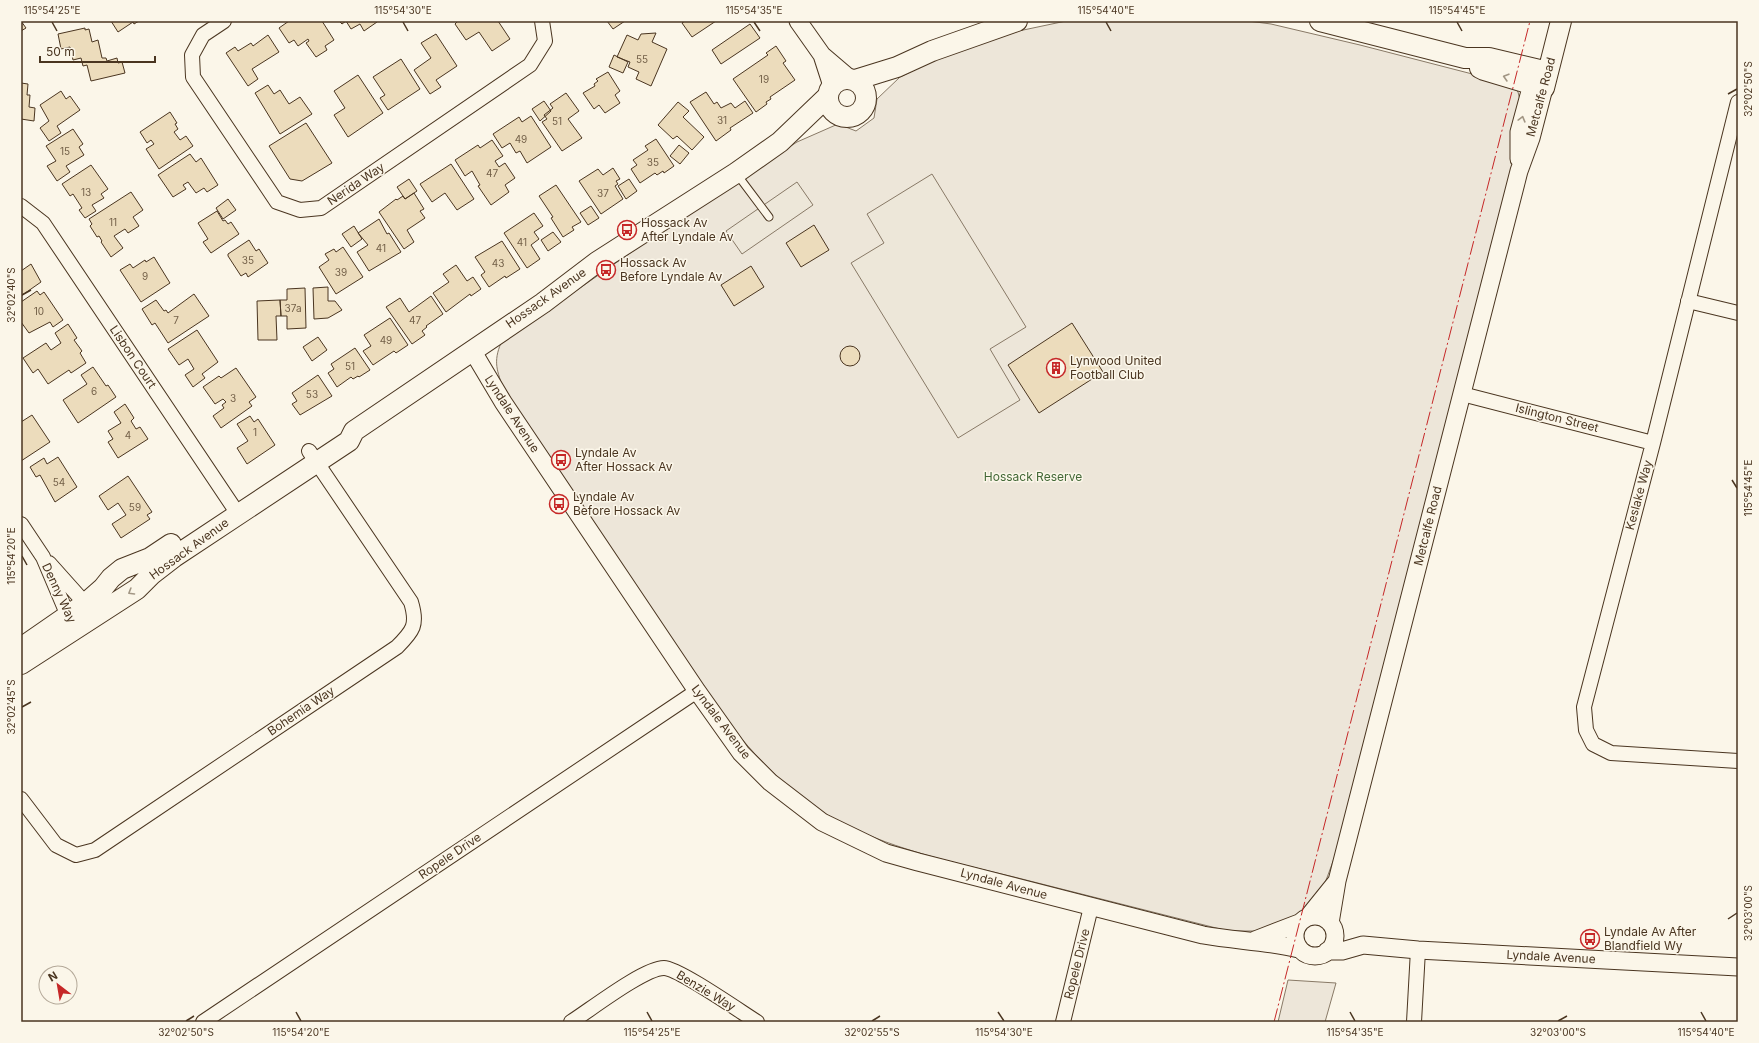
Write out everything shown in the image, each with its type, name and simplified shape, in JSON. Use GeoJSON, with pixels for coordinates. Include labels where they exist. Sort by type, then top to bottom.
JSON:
{"type":"FeatureCollection","features":[{"type":"Feature","properties":{"kind":"main road"},"geometry":{"type":"LineString","coordinates":[[1320,21],[1465,58],[1484,70],[1540,78]]}},
{"type":"Feature","properties":{"kind":"main road","name":"Metcalfe Road"},"geometry":{"type":"LineString","coordinates":[[1540,78],[1548,21]]}},
{"type":"Feature","properties":{"kind":"main road","name":"Metcalfe Road"},"geometry":{"type":"LineString","coordinates":[[1540,78],[1561,21]]}},
{"type":"Feature","properties":{"kind":"main road","name":"Hossack Avenue"},"geometry":{"type":"LineString","coordinates":[[21,664],[72,622],[90,610],[137,589],[152,574],[235,509],[313,457],[349,441],[354,431],[543,303],[597,262],[736,173],[780,142],[840,91],[897,67],[932,50],[1012,22]]}},
{"type":"Feature","properties":{"kind":"main road","name":"Hossack Avenue"},"geometry":{"type":"LineString","coordinates":[[840,91],[842,116],[855,115],[864,107],[866,96],[897,67]]}},
{"type":"Feature","properties":{"kind":"main road"},"geometry":{"type":"LineString","coordinates":[[840,91],[863,86],[866,96]]}},
{"type":"Feature","properties":{"kind":"main road","name":"Hossack Avenue"},"geometry":{"type":"LineString","coordinates":[[21,648],[72,622]]}},
{"type":"Feature","properties":{"kind":"street","name":"Nerida Way"},"geometry":{"type":"LineString","coordinates":[[224,21],[203,35],[192,55],[193,77],[277,202],[300,210],[320,208],[530,65],[545,41],[542,21]]}},
{"type":"Feature","properties":{"kind":"street"},"geometry":{"type":"LineString","coordinates":[[798,21],[822,55],[840,91]]}},
{"type":"Feature","properties":{"kind":"street","name":"Metcalfe Road"},"geometry":{"type":"LineString","coordinates":[[1332,926],[1337,881],[1519,172],[1531,138],[1540,78]]}},
{"type":"Feature","properties":{"kind":"street","name":"Keslake Way"},"geometry":{"type":"LineString","coordinates":[[1737,108],[1653,443],[1584,707],[1586,730],[1593,744],[1611,753],[1738,761]]}},
{"type":"Feature","properties":{"kind":"street","name":"Lisbon Court"},"geometry":{"type":"LineString","coordinates":[[21,206],[43,223],[235,509]]}},
{"type":"Feature","properties":{"kind":"street"},"geometry":{"type":"LineString","coordinates":[[1688,301],[1738,313]]}},
{"type":"Feature","properties":{"kind":"street","name":"Lyndale Avenue"},"geometry":{"type":"LineString","coordinates":[[472,350],[503,402],[697,691],[741,753],[770,782],[822,822],[886,853],[1203,935],[1282,945],[1299,949],[1310,956],[1316,956],[1327,952],[1342,951],[1364,945],[1418,950],[1738,967]]}},
{"type":"Feature","properties":{"kind":"street","name":"Islington Street"},"geometry":{"type":"LineString","coordinates":[[1462,394],[1653,443]]}},
{"type":"Feature","properties":{"kind":"street","name":"Bohemia Way"},"geometry":{"type":"LineString","coordinates":[[21,799],[56,845],[76,854],[95,850],[397,647],[408,636],[415,622],[416,616],[411,602],[313,457]]}},
{"type":"Feature","properties":{"kind":"street","name":"Denny Way"},"geometry":{"type":"LineString","coordinates":[[21,524],[43,557],[90,610]]}},
{"type":"Feature","properties":{"kind":"street","name":"Denny Way"},"geometry":{"type":"LineString","coordinates":[[43,557],[72,622]]}},
{"type":"Feature","properties":{"kind":"street","name":"Ropele Drive"},"geometry":{"type":"LineString","coordinates":[[203,1022],[697,691]]}},
{"type":"Feature","properties":{"kind":"street","name":"Metcalfe Road"},"geometry":{"type":"LineString","coordinates":[[1303,920],[1337,881]]}},
{"type":"Feature","properties":{"kind":"street","name":"Ropele Drive"},"geometry":{"type":"LineString","coordinates":[[1063,1022],[1091,907]]}},
{"type":"Feature","properties":{"kind":"street","name":"Lyndale Avenue"},"geometry":{"type":"LineString","coordinates":[[1252,941],[1303,920],[1320,916],[1332,926],[1364,945]]}},
{"type":"Feature","properties":{"kind":"street"},"geometry":{"type":"LineString","coordinates":[[1299,949],[1296,944],[1295,934],[1303,920]]}},
{"type":"Feature","properties":{"kind":"street"},"geometry":{"type":"LineString","coordinates":[[1327,952],[1334,942],[1332,926]]}},
{"type":"Feature","properties":{"kind":"street"},"geometry":{"type":"LineString","coordinates":[[1414,1022],[1418,950]]}},
{"type":"Feature","properties":{"kind":"street","name":"Benzie Way"},"geometry":{"type":"LineString","coordinates":[[572,1022],[645,973],[664,968],[681,974],[757,1022]]}},
{"type":"Feature","properties":{"kind":"lane"},"geometry":{"type":"LineString","coordinates":[[736,173],[769,217]]}},
{"type":"Feature","properties":{"kind":"green space","name":"Hossack Reserve"},"geometry":{"type":"Polygon","coordinates":[[[1066,21],[1248,21],[1271,24],[1360,45],[1511,84],[1518,92],[1521,104],[1517,171],[1335,856],[1325,883],[1308,907],[1295,918],[1255,931],[1228,931],[906,849],[885,842],[844,824],[811,805],[782,781],[755,754],[707,693],[504,390],[498,372],[497,356],[501,343],[699,205],[797,142],[838,124],[856,131],[874,118],[877,99],[900,77],[939,58],[1014,32],[1066,21]]]}},
{"type":"Feature","properties":{"kind":"green space"},"geometry":{"type":"Polygon","coordinates":[[[1288,980],[1336,983],[1325,1022],[1278,1022],[1288,980]]]}},
{"type":"Feature","properties":{"kind":"shaded area"},"geometry":{"type":"Polygon","coordinates":[[[932,174],[1026,327],[990,349],[1020,400],[958,438],[851,263],[884,243],[867,214],[932,174]]]}},
{"type":"Feature","properties":{"kind":"shaded area"},"geometry":{"type":"Polygon","coordinates":[[[797,182],[813,205],[742,254],[726,231],[797,182]]]}},
{"type":"Feature","properties":{"kind":"building"},"geometry":{"type":"Polygon","coordinates":[[[21,21],[26,28],[21,31],[21,21]]]}},
{"type":"Feature","properties":{"kind":"building"},"geometry":{"type":"Polygon","coordinates":[[[111,21],[139,21],[134,24],[133,22],[118,32],[111,21]]]}},
{"type":"Feature","properties":{"kind":"building"},"geometry":{"type":"Polygon","coordinates":[[[289,21],[322,21],[334,40],[325,46],[327,50],[316,57],[306,43],[309,41],[308,39],[298,46],[294,40],[289,43],[279,28],[289,21]]]}},
{"type":"Feature","properties":{"kind":"building"},"geometry":{"type":"Polygon","coordinates":[[[339,21],[346,21],[342,24],[339,21]]]}},
{"type":"Feature","properties":{"kind":"building"},"geometry":{"type":"Polygon","coordinates":[[[346,21],[377,22],[364,31],[360,24],[351,29],[346,21]]]}},
{"type":"Feature","properties":{"kind":"building"},"geometry":{"type":"Polygon","coordinates":[[[458,21],[498,21],[510,39],[492,51],[479,32],[466,40],[455,24],[458,21]]]}},
{"type":"Feature","properties":{"kind":"building"},"geometry":{"type":"Polygon","coordinates":[[[607,21],[625,21],[613,29],[607,21]]]}},
{"type":"Feature","properties":{"kind":"building"},"geometry":{"type":"Polygon","coordinates":[[[685,21],[716,21],[692,37],[682,23],[685,21]]]}},
{"type":"Feature","properties":{"kind":"building"},"geometry":{"type":"Polygon","coordinates":[[[750,24],[760,38],[721,64],[712,50],[750,24]]]}},
{"type":"Feature","properties":{"kind":"building"},"geometry":{"type":"Polygon","coordinates":[[[85,28],[85,30],[89,29],[92,42],[98,40],[102,58],[106,58],[107,61],[117,58],[118,63],[122,62],[125,73],[91,81],[87,65],[83,66],[81,58],[73,60],[70,47],[61,49],[58,34],[85,28]]]}},
{"type":"Feature","properties":{"kind":"building"},"geometry":{"type":"Polygon","coordinates":[[[656,33],[652,42],[667,49],[651,86],[636,79],[639,72],[628,67],[630,62],[617,57],[627,35],[638,40],[641,34],[656,33]]]}},
{"type":"Feature","properties":{"kind":"building"},"geometry":{"type":"Polygon","coordinates":[[[436,34],[457,66],[436,80],[441,87],[430,94],[414,70],[431,58],[421,43],[436,34]]]}},
{"type":"Feature","properties":{"kind":"building"},"geometry":{"type":"Polygon","coordinates":[[[268,35],[279,52],[252,69],[258,79],[248,86],[226,53],[235,47],[238,51],[251,43],[253,46],[268,35]]]}},
{"type":"Feature","properties":{"kind":"building"},"geometry":{"type":"Polygon","coordinates":[[[776,46],[786,61],[783,63],[795,80],[770,97],[771,99],[766,102],[767,104],[756,112],[733,79],[768,55],[766,53],[776,46]]]}},
{"type":"Feature","properties":{"kind":"building"},"geometry":{"type":"Polygon","coordinates":[[[614,55],[628,62],[623,73],[609,67],[614,55]]]}},
{"type":"Feature","properties":{"kind":"building"},"geometry":{"type":"Polygon","coordinates":[[[401,59],[420,89],[388,110],[380,98],[385,95],[373,77],[401,59]]]}},
{"type":"Feature","properties":{"kind":"building"},"geometry":{"type":"Polygon","coordinates":[[[608,72],[620,91],[615,95],[620,103],[605,113],[599,105],[594,109],[583,93],[595,86],[594,84],[598,81],[596,79],[608,72]]]}},
{"type":"Feature","properties":{"kind":"building"},"geometry":{"type":"Polygon","coordinates":[[[358,75],[383,113],[348,137],[334,115],[345,108],[334,91],[358,75]]]}},
{"type":"Feature","properties":{"kind":"building"},"geometry":{"type":"Polygon","coordinates":[[[21,83],[28,84],[27,95],[30,95],[29,107],[35,108],[34,121],[21,119],[21,83]]]}},
{"type":"Feature","properties":{"kind":"building"},"geometry":{"type":"Polygon","coordinates":[[[268,85],[274,94],[280,90],[289,104],[300,97],[312,114],[280,134],[255,93],[268,85]]]}},
{"type":"Feature","properties":{"kind":"building"},"geometry":{"type":"Polygon","coordinates":[[[61,91],[66,99],[70,96],[80,110],[57,126],[61,133],[49,141],[40,128],[49,121],[40,105],[61,91]]]}},
{"type":"Feature","properties":{"kind":"building"},"geometry":{"type":"Polygon","coordinates":[[[706,92],[714,104],[717,102],[721,108],[731,103],[735,108],[745,101],[753,113],[730,128],[731,130],[716,141],[690,102],[706,92]]]}},
{"type":"Feature","properties":{"kind":"building"},"geometry":{"type":"Polygon","coordinates":[[[566,93],[579,111],[568,119],[582,138],[562,151],[542,122],[547,119],[544,115],[553,108],[550,104],[566,93]]]}},
{"type":"Feature","properties":{"kind":"building"},"geometry":{"type":"Polygon","coordinates":[[[544,101],[551,111],[540,121],[532,109],[544,101]]]}},
{"type":"Feature","properties":{"kind":"building"},"geometry":{"type":"Polygon","coordinates":[[[678,102],[689,111],[683,117],[704,137],[692,150],[677,136],[673,139],[658,125],[678,102]]]}},
{"type":"Feature","properties":{"kind":"building"},"geometry":{"type":"Polygon","coordinates":[[[170,112],[177,123],[175,124],[178,129],[174,132],[180,140],[186,136],[193,146],[159,169],[146,149],[154,144],[151,140],[147,143],[140,132],[170,112]]]}},
{"type":"Feature","properties":{"kind":"building"},"geometry":{"type":"Polygon","coordinates":[[[531,116],[551,147],[527,163],[520,151],[516,153],[510,143],[502,148],[493,134],[519,117],[522,122],[531,116]]]}},
{"type":"Feature","properties":{"kind":"building"},"geometry":{"type":"Polygon","coordinates":[[[306,123],[332,163],[302,181],[290,179],[269,146],[306,123]]]}},
{"type":"Feature","properties":{"kind":"building"},"geometry":{"type":"Polygon","coordinates":[[[73,129],[83,144],[79,147],[84,155],[66,166],[70,172],[57,181],[47,166],[56,161],[46,146],[73,129]]]}},
{"type":"Feature","properties":{"kind":"building"},"geometry":{"type":"Polygon","coordinates":[[[656,139],[674,166],[664,173],[663,171],[657,175],[655,173],[640,183],[631,169],[637,165],[633,160],[648,150],[645,146],[656,139]]]}},
{"type":"Feature","properties":{"kind":"building"},"geometry":{"type":"Polygon","coordinates":[[[492,140],[503,156],[495,161],[499,167],[505,163],[515,178],[505,185],[509,192],[491,205],[478,186],[480,185],[472,171],[465,176],[455,160],[478,145],[480,148],[492,140]]]}},
{"type":"Feature","properties":{"kind":"building"},"geometry":{"type":"Polygon","coordinates":[[[679,145],[689,153],[680,164],[670,156],[679,145]]]}},
{"type":"Feature","properties":{"kind":"building"},"geometry":{"type":"Polygon","coordinates":[[[190,154],[196,162],[201,158],[218,185],[207,192],[204,188],[196,193],[188,182],[183,185],[186,189],[173,197],[158,175],[190,154]]]}},
{"type":"Feature","properties":{"kind":"building"},"geometry":{"type":"Polygon","coordinates":[[[451,164],[474,199],[457,210],[445,193],[432,202],[420,184],[451,164]]]}},
{"type":"Feature","properties":{"kind":"building"},"geometry":{"type":"Polygon","coordinates":[[[91,165],[108,189],[101,194],[104,198],[92,205],[96,211],[85,218],[79,210],[82,208],[73,194],[70,196],[62,184],[91,165]]]}},
{"type":"Feature","properties":{"kind":"building"},"geometry":{"type":"Polygon","coordinates":[[[613,168],[620,179],[616,181],[618,184],[615,186],[623,199],[601,214],[579,181],[598,169],[603,175],[613,168]]]}},
{"type":"Feature","properties":{"kind":"building"},"geometry":{"type":"Polygon","coordinates":[[[409,179],[417,191],[405,199],[397,187],[409,179]]]}},
{"type":"Feature","properties":{"kind":"building"},"geometry":{"type":"Polygon","coordinates":[[[629,179],[637,191],[626,199],[618,186],[629,179]]]}},
{"type":"Feature","properties":{"kind":"building"},"geometry":{"type":"Polygon","coordinates":[[[556,185],[581,222],[572,227],[574,230],[563,237],[551,218],[553,217],[539,196],[556,185]]]}},
{"type":"Feature","properties":{"kind":"building"},"geometry":{"type":"Polygon","coordinates":[[[131,192],[143,210],[133,217],[139,226],[128,233],[125,229],[114,236],[123,248],[111,257],[101,242],[102,241],[99,236],[97,237],[90,226],[92,224],[89,219],[131,192]]]}},
{"type":"Feature","properties":{"kind":"building"},"geometry":{"type":"Polygon","coordinates":[[[414,193],[424,209],[420,211],[425,218],[407,230],[414,242],[404,249],[379,212],[396,199],[397,200],[403,196],[405,199],[414,193]]]}},
{"type":"Feature","properties":{"kind":"building"},"geometry":{"type":"Polygon","coordinates":[[[228,199],[236,210],[223,219],[216,208],[228,199]]]}},
{"type":"Feature","properties":{"kind":"building"},"geometry":{"type":"Polygon","coordinates":[[[591,206],[599,218],[588,225],[580,213],[591,206]]]}},
{"type":"Feature","properties":{"kind":"building"},"geometry":{"type":"Polygon","coordinates":[[[217,211],[223,221],[225,220],[228,224],[231,222],[239,234],[211,253],[203,242],[208,239],[198,223],[217,211]]]}},
{"type":"Feature","properties":{"kind":"building"},"geometry":{"type":"Polygon","coordinates":[[[534,213],[543,226],[534,232],[539,239],[531,245],[540,259],[527,268],[504,233],[534,213]]]}},
{"type":"Feature","properties":{"kind":"building"},"geometry":{"type":"Polygon","coordinates":[[[379,219],[387,234],[389,233],[401,252],[369,271],[357,252],[368,245],[358,233],[379,219]]]}},
{"type":"Feature","properties":{"kind":"building"},"geometry":{"type":"Polygon","coordinates":[[[814,225],[829,250],[801,267],[786,243],[814,225]]]}},
{"type":"Feature","properties":{"kind":"building"},"geometry":{"type":"Polygon","coordinates":[[[354,226],[362,239],[351,247],[342,234],[354,226]]]}},
{"type":"Feature","properties":{"kind":"building"},"geometry":{"type":"Polygon","coordinates":[[[553,232],[561,242],[548,251],[541,240],[553,232]]]}},
{"type":"Feature","properties":{"kind":"building"},"geometry":{"type":"Polygon","coordinates":[[[249,240],[256,251],[259,249],[268,263],[248,277],[246,273],[241,276],[228,254],[249,240]]]}},
{"type":"Feature","properties":{"kind":"building"},"geometry":{"type":"Polygon","coordinates":[[[502,241],[520,269],[506,278],[505,276],[489,287],[481,275],[485,272],[475,257],[502,241]]]}},
{"type":"Feature","properties":{"kind":"building"},"geometry":{"type":"Polygon","coordinates":[[[343,247],[363,277],[336,294],[319,267],[329,260],[325,254],[334,249],[336,252],[343,247]]]}},
{"type":"Feature","properties":{"kind":"building"},"geometry":{"type":"Polygon","coordinates":[[[154,257],[170,283],[141,302],[120,270],[130,264],[133,268],[145,260],[146,262],[154,257]]]}},
{"type":"Feature","properties":{"kind":"building"},"geometry":{"type":"Polygon","coordinates":[[[31,264],[41,282],[21,296],[21,271],[31,264]]]}},
{"type":"Feature","properties":{"kind":"building"},"geometry":{"type":"Polygon","coordinates":[[[456,265],[467,281],[473,277],[481,289],[471,296],[470,294],[446,312],[433,293],[449,282],[443,274],[456,265]]]}},
{"type":"Feature","properties":{"kind":"building"},"geometry":{"type":"Polygon","coordinates":[[[751,266],[764,287],[734,306],[721,285],[751,266]]]}},
{"type":"Feature","properties":{"kind":"building"},"geometry":{"type":"Polygon","coordinates":[[[328,287],[328,301],[335,301],[342,310],[328,318],[314,319],[313,288],[328,287]]]}},
{"type":"Feature","properties":{"kind":"building"},"geometry":{"type":"Polygon","coordinates":[[[305,288],[306,328],[287,329],[287,316],[281,316],[280,300],[287,300],[287,289],[305,288]]]}},
{"type":"Feature","properties":{"kind":"building"},"geometry":{"type":"Polygon","coordinates":[[[37,291],[40,295],[44,292],[63,320],[53,327],[50,322],[29,333],[21,322],[21,302],[37,291]]]}},
{"type":"Feature","properties":{"kind":"building"},"geometry":{"type":"Polygon","coordinates":[[[194,294],[209,316],[168,343],[155,323],[152,325],[142,309],[156,300],[164,311],[166,310],[168,313],[194,294]]]}},
{"type":"Feature","properties":{"kind":"building"},"geometry":{"type":"Polygon","coordinates":[[[431,296],[443,314],[426,326],[427,327],[422,331],[425,335],[412,344],[386,307],[400,298],[409,312],[431,296]]]}},
{"type":"Feature","properties":{"kind":"building"},"geometry":{"type":"Polygon","coordinates":[[[280,300],[281,316],[276,316],[277,340],[258,340],[257,301],[280,300]]]}},
{"type":"Feature","properties":{"kind":"building"},"geometry":{"type":"Polygon","coordinates":[[[390,318],[408,345],[396,353],[394,351],[373,365],[363,351],[371,346],[364,335],[390,318]]]}},
{"type":"Feature","properties":{"kind":"building","name":"Lynwood United Football Club"},"geometry":{"type":"Polygon","coordinates":[[[1072,323],[1103,372],[1039,413],[1008,365],[1072,323]]]}},
{"type":"Feature","properties":{"kind":"building"},"geometry":{"type":"Polygon","coordinates":[[[68,324],[77,338],[74,340],[82,351],[80,353],[86,363],[71,373],[69,370],[48,384],[38,369],[33,373],[23,358],[46,343],[51,350],[61,343],[55,333],[68,324]]]}},
{"type":"Feature","properties":{"kind":"building"},"geometry":{"type":"Polygon","coordinates":[[[197,330],[218,362],[202,374],[205,378],[193,387],[185,375],[194,369],[188,359],[179,365],[168,349],[197,330]]]}},
{"type":"Feature","properties":{"kind":"building"},"geometry":{"type":"Polygon","coordinates":[[[318,337],[327,350],[312,361],[303,347],[318,337]]]}},
{"type":"Feature","properties":{"kind":"building"},"geometry":{"type":"Polygon","coordinates":[[[850,346],[857,349],[860,356],[857,363],[850,366],[843,363],[840,356],[843,349],[850,346]]]}},
{"type":"Feature","properties":{"kind":"building"},"geometry":{"type":"Polygon","coordinates":[[[355,348],[370,370],[359,377],[358,376],[353,379],[351,377],[337,387],[328,373],[334,369],[331,364],[355,348]]]}},
{"type":"Feature","properties":{"kind":"building"},"geometry":{"type":"Polygon","coordinates":[[[93,367],[106,386],[108,385],[116,397],[78,423],[63,400],[87,384],[81,375],[93,367]]]}},
{"type":"Feature","properties":{"kind":"building"},"geometry":{"type":"Polygon","coordinates":[[[236,368],[256,397],[249,402],[252,406],[221,428],[213,416],[224,408],[222,405],[226,402],[223,399],[215,404],[203,387],[219,376],[221,378],[236,368]]]}},
{"type":"Feature","properties":{"kind":"building"},"geometry":{"type":"Polygon","coordinates":[[[318,375],[332,396],[300,415],[292,404],[297,401],[292,393],[318,375]]]}},
{"type":"Feature","properties":{"kind":"building"},"geometry":{"type":"Polygon","coordinates":[[[125,404],[134,418],[131,421],[136,429],[140,427],[148,439],[118,458],[108,442],[113,439],[108,431],[121,423],[114,412],[125,404]]]}},
{"type":"Feature","properties":{"kind":"building"},"geometry":{"type":"Polygon","coordinates":[[[32,415],[50,442],[21,461],[21,422],[32,415]]]}},
{"type":"Feature","properties":{"kind":"building"},"geometry":{"type":"Polygon","coordinates":[[[250,416],[254,422],[258,419],[275,445],[247,464],[237,448],[248,441],[237,424],[250,416]]]}},
{"type":"Feature","properties":{"kind":"building"},"geometry":{"type":"Polygon","coordinates":[[[58,457],[77,487],[55,502],[40,475],[36,477],[30,467],[44,458],[47,464],[58,457]]]}},
{"type":"Feature","properties":{"kind":"building"},"geometry":{"type":"Polygon","coordinates":[[[128,476],[152,512],[147,515],[150,519],[121,538],[112,524],[126,515],[118,503],[108,510],[99,496],[128,476]]]}},
{"type":"Feature","properties":{"kind":"power"},"geometry":{"type":"LineString","coordinates":[[1274,1022],[1530,21]]}},
{"type":"Feature","properties":{"kind":"place","name":"Hossack Av After Lyndale Av"},"geometry":{"type":"Point","coordinates":[627,230]}},
{"type":"Feature","properties":{"kind":"place","name":"Hossack Av Before Lyndale Av"},"geometry":{"type":"Point","coordinates":[606,270]}},
{"type":"Feature","properties":{"kind":"place","name":"Lynwood United Football Club"},"geometry":{"type":"Point","coordinates":[1056,368]}},
{"type":"Feature","properties":{"kind":"place","name":"Lyndale Av After Hossack Av"},"geometry":{"type":"Point","coordinates":[561,460]}},
{"type":"Feature","properties":{"kind":"place","name":"Lyndale Av Before Hossack Av"},"geometry":{"type":"Point","coordinates":[559,504]}},
{"type":"Feature","properties":{"kind":"place","name":"Lyndale Av After Blandfield Wy"},"geometry":{"type":"Point","coordinates":[1590,939]}}]}
